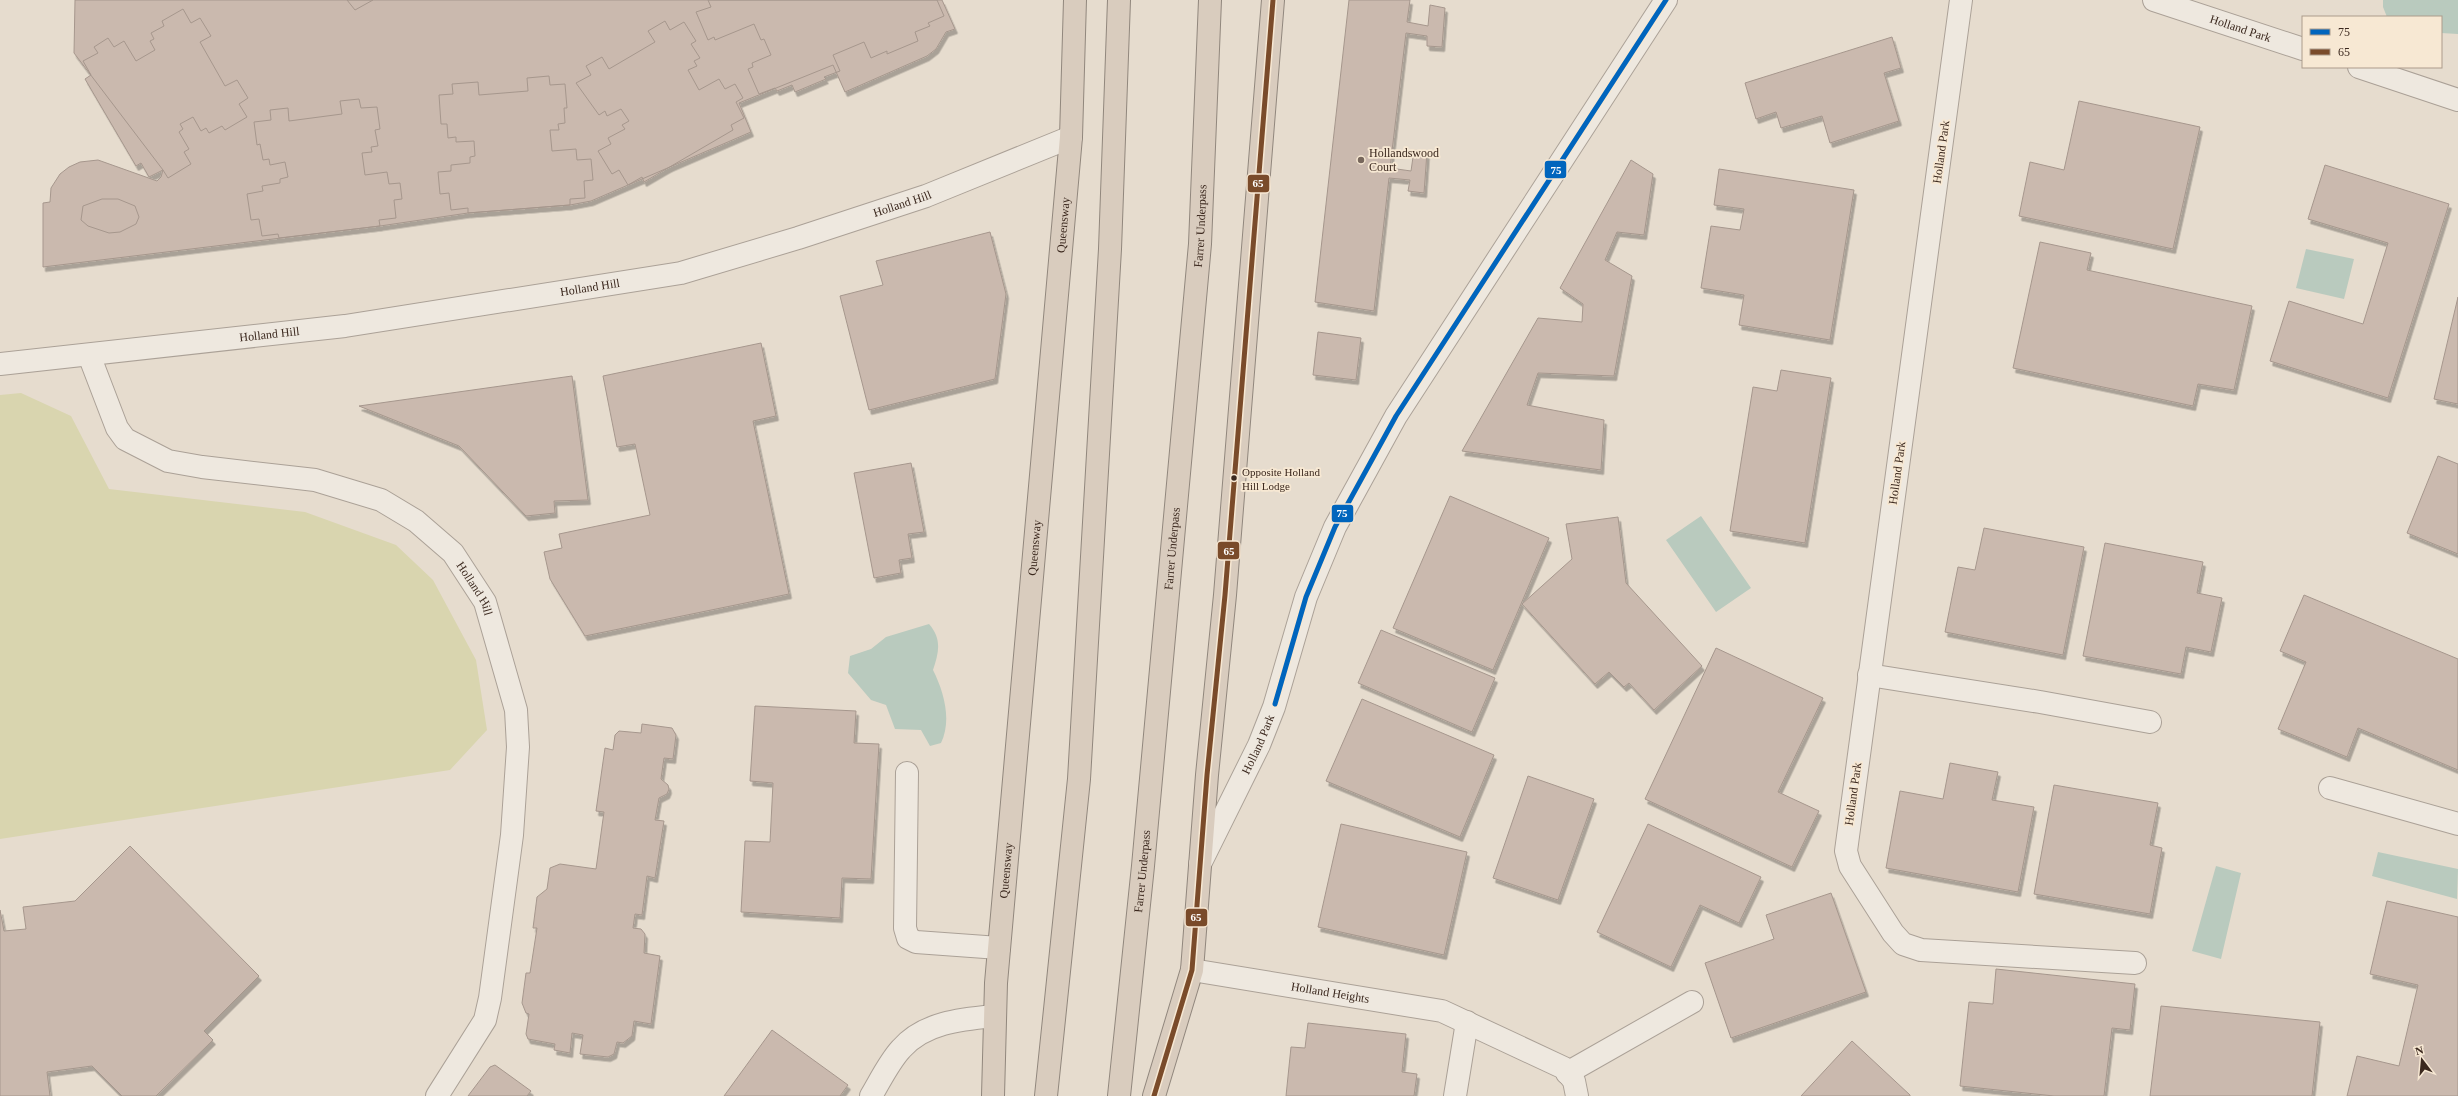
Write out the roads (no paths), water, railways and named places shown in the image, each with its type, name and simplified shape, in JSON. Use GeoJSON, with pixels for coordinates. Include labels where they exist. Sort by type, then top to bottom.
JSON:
{"type":"FeatureCollection","features":[{"type":"Feature","properties":{"kind":"highway","name":"Queensway"},"geometry":{"type":"LineString","coordinates":[[993,1096],[995,1016],[999,948],[1071,137],[1076,0]]}},
{"type":"Feature","properties":{"kind":"highway"},"geometry":{"type":"LineString","coordinates":[[1046,1096],[1079,778],[1110,249],[1119,0]]}},
{"type":"Feature","properties":{"kind":"highway","name":"Farrer Underpass"},"geometry":{"type":"LineString","coordinates":[[1119,1096],[1143,866],[1200,244],[1210,0]]}},
{"type":"Feature","properties":{"kind":"highway"},"geometry":{"type":"LineString","coordinates":[[1154,1096],[1192,970],[1200,864],[1226,588],[1273,0]]}},
{"type":"Feature","properties":{"kind":"street","name":"Holland Park"},"geometry":{"type":"LineString","coordinates":[[1200,864],[1259,745],[1274,707],[1306,598],[1336,527],[1396,416],[1666,0]]}},
{"type":"Feature","properties":{"kind":"street","name":"Holland Park"},"geometry":{"type":"LineString","coordinates":[[1961,0],[1846,851],[1850,866],[1893,933],[1903,944],[1921,950],[2135,963]]}},
{"type":"Feature","properties":{"kind":"street","name":"Holland Park"},"geometry":{"type":"LineString","coordinates":[[2154,0],[2302,49]]}},
{"type":"Feature","properties":{"kind":"street"},"geometry":{"type":"LineString","coordinates":[[2361,68],[2458,100]]}},
{"type":"Feature","properties":{"kind":"street","name":"Holland Hill"},"geometry":{"type":"LineString","coordinates":[[0,364],[344,326],[681,273],[798,238],[926,196],[1071,137]]}},
{"type":"Feature","properties":{"kind":"street","name":"Holland Hill"},"geometry":{"type":"LineString","coordinates":[[89,355],[117,428],[125,439],[140,448],[168,460],[202,467],[315,480],[381,500],[416,521],[453,553],[485,602],[516,710],[518,747],[510,855],[490,998],[485,1020],[437,1096]]}},
{"type":"Feature","properties":{"kind":"street"},"geometry":{"type":"LineString","coordinates":[[1869,675],[2040,702],[2150,722]]}},
{"type":"Feature","properties":{"kind":"street"},"geometry":{"type":"LineString","coordinates":[[907,773],[905,928],[908,938],[916,942],[999,948]]}},
{"type":"Feature","properties":{"kind":"street"},"geometry":{"type":"LineString","coordinates":[[2330,788],[2458,824]]}},
{"type":"Feature","properties":{"kind":"street","name":"Holland Heights"},"geometry":{"type":"LineString","coordinates":[[1192,970],[1442,1011],[1564,1068],[1574,1081],[1577,1096]]}},
{"type":"Feature","properties":{"kind":"street"},"geometry":{"type":"LineString","coordinates":[[1567,1073],[1692,1002]]}},
{"type":"Feature","properties":{"kind":"street"},"geometry":{"type":"LineString","coordinates":[[871,1096],[901,1048],[921,1032],[955,1020],[995,1016]]}},
{"type":"Feature","properties":{"kind":"street"},"geometry":{"type":"LineString","coordinates":[[1455,1096],[1467,1022]]}},
{"type":"Feature","properties":{"kind":"place","name":"Hollandswood Court"},"geometry":{"type":"Point","coordinates":[1361,160]}},
{"type":"Feature","properties":{"kind":"place","name":"Opposite Holland Hill Lodge"},"geometry":{"type":"Point","coordinates":[1234,478]}}]}
